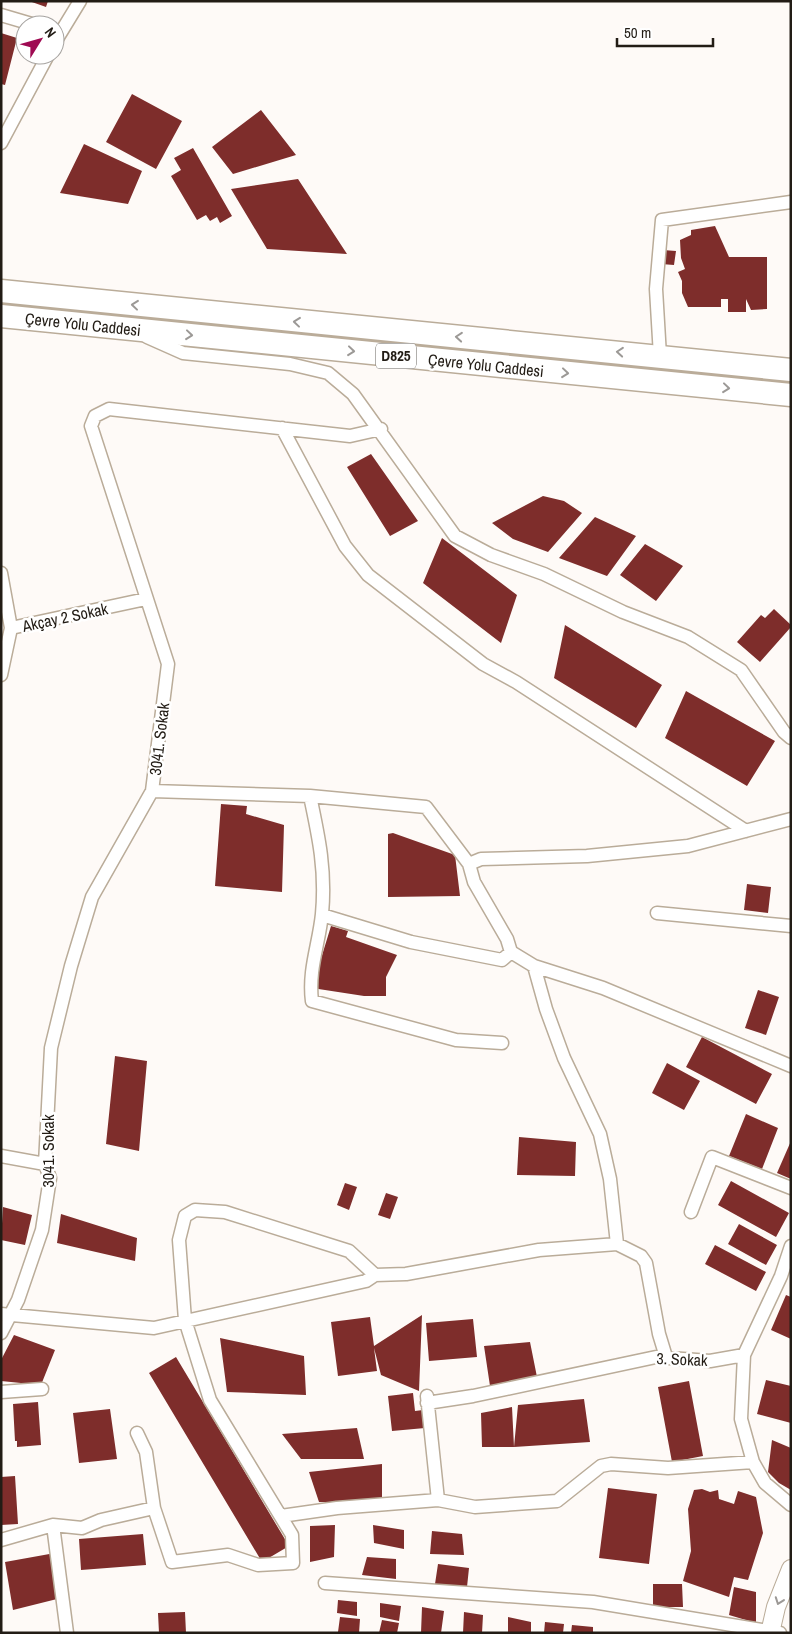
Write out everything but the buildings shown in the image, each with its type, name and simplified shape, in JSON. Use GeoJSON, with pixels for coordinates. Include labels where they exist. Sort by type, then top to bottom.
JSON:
{"type":"FeatureCollection","features":[{"type":"Feature","properties":{"kind":"highway","name":"Çevre Yolu Caddesi"},"geometry":{"type":"LineString","coordinates":[[1,291],[313,324],[791,370]]}},
{"type":"Feature","properties":{"kind":"highway","name":"Çevre Yolu Caddesi"},"geometry":{"type":"LineString","coordinates":[[1,316],[791,395]]}},
{"type":"Feature","properties":{"kind":"main road"},"geometry":{"type":"LineString","coordinates":[[774,1632],[791,1570]]}},
{"type":"Feature","properties":{"kind":"street"},"geometry":{"type":"LineString","coordinates":[[65,23],[80,1]]}},
{"type":"Feature","properties":{"kind":"street"},"geometry":{"type":"LineString","coordinates":[[1,15],[15,19]]}},
{"type":"Feature","properties":{"kind":"street"},"geometry":{"type":"LineString","coordinates":[[1,142],[43,65]]}},
{"type":"Feature","properties":{"kind":"street"},"geometry":{"type":"LineString","coordinates":[[660,356],[656,289],[662,220],[791,202]]}},
{"type":"Feature","properties":{"kind":"street"},"geometry":{"type":"LineString","coordinates":[[130,329],[183,352],[290,364],[328,373],[353,394],[380,429],[441,518],[456,536],[498,558],[544,574],[623,612],[688,637],[741,670],[784,732],[791,738]]}},
{"type":"Feature","properties":{"kind":"street","name":"3041. Sokak"},"geometry":{"type":"LineString","coordinates":[[1,1333],[6,1314],[42,1230],[50,1178],[45,1164],[51,1048],[71,966],[92,897],[152,791],[168,664],[91,426],[95,416],[109,409],[350,436],[380,429]]}},
{"type":"Feature","properties":{"kind":"street"},"geometry":{"type":"LineString","coordinates":[[282,428],[345,546],[368,575],[483,664],[516,682],[746,831]]}},
{"type":"Feature","properties":{"kind":"street","name":"Akçay 2 Sokak"},"geometry":{"type":"LineString","coordinates":[[1,573],[11,628],[146,599]]}},
{"type":"Feature","properties":{"kind":"street"},"geometry":{"type":"LineString","coordinates":[[1,675],[11,628]]}},
{"type":"Feature","properties":{"kind":"street"},"geometry":{"type":"LineString","coordinates":[[152,791],[310,796],[426,807],[469,864],[474,882],[507,939],[511,952],[534,966],[603,988],[791,1066]]}},
{"type":"Feature","properties":{"kind":"street"},"geometry":{"type":"LineString","coordinates":[[310,796],[323,856],[322,915],[309,983],[312,1001],[456,1040],[502,1043]]}},
{"type":"Feature","properties":{"kind":"street"},"geometry":{"type":"LineString","coordinates":[[469,864],[481,859],[587,856],[688,846],[791,819]]}},
{"type":"Feature","properties":{"kind":"street"},"geometry":{"type":"LineString","coordinates":[[657,913],[791,926]]}},
{"type":"Feature","properties":{"kind":"street"},"geometry":{"type":"LineString","coordinates":[[322,915],[411,942],[502,960],[511,952]]}},
{"type":"Feature","properties":{"kind":"street"},"geometry":{"type":"LineString","coordinates":[[534,966],[564,1058],[600,1134],[610,1179],[617,1244]]}},
{"type":"Feature","properties":{"kind":"street"},"geometry":{"type":"LineString","coordinates":[[1,1156],[45,1164]]}},
{"type":"Feature","properties":{"kind":"street"},"geometry":{"type":"LineString","coordinates":[[691,1212],[712,1157],[791,1188]]}},
{"type":"Feature","properties":{"kind":"street"},"geometry":{"type":"LineString","coordinates":[[137,1433],[146,1452],[154,1508],[172,1562],[228,1555],[258,1565],[293,1563],[292,1535],[210,1400],[185,1320],[179,1240],[185,1216],[195,1210],[225,1212],[349,1251],[375,1275]]}},
{"type":"Feature","properties":{"kind":"street"},"geometry":{"type":"LineString","coordinates":[[6,1314],[154,1328],[366,1281],[375,1275],[406,1274],[539,1250],[617,1244],[641,1256],[646,1264],[659,1334],[666,1357]]}},
{"type":"Feature","properties":{"kind":"street"},"geometry":{"type":"LineString","coordinates":[[791,1246],[780,1276],[744,1355],[740,1419],[753,1462],[765,1483],[791,1505]]}},
{"type":"Feature","properties":{"kind":"street","name":"3. Sokak"},"geometry":{"type":"LineString","coordinates":[[438,1500],[427,1400],[473,1396],[656,1357],[710,1361],[744,1355]]}},
{"type":"Feature","properties":{"kind":"street"},"geometry":{"type":"LineString","coordinates":[[1,1392],[42,1389]]}},
{"type":"Feature","properties":{"kind":"street"},"geometry":{"type":"LineString","coordinates":[[281,1516],[337,1508],[438,1500],[475,1507],[556,1501],[601,1466],[616,1463],[668,1468],[753,1462]]}},
{"type":"Feature","properties":{"kind":"street"},"geometry":{"type":"LineString","coordinates":[[1,1540],[53,1525],[82,1528],[101,1520],[154,1508]]}},
{"type":"Feature","properties":{"kind":"street"},"geometry":{"type":"LineString","coordinates":[[53,1525],[67,1633]]}},
{"type":"Feature","properties":{"kind":"street"},"geometry":{"type":"LineString","coordinates":[[325,1583],[593,1602],[774,1632]]}}]}
